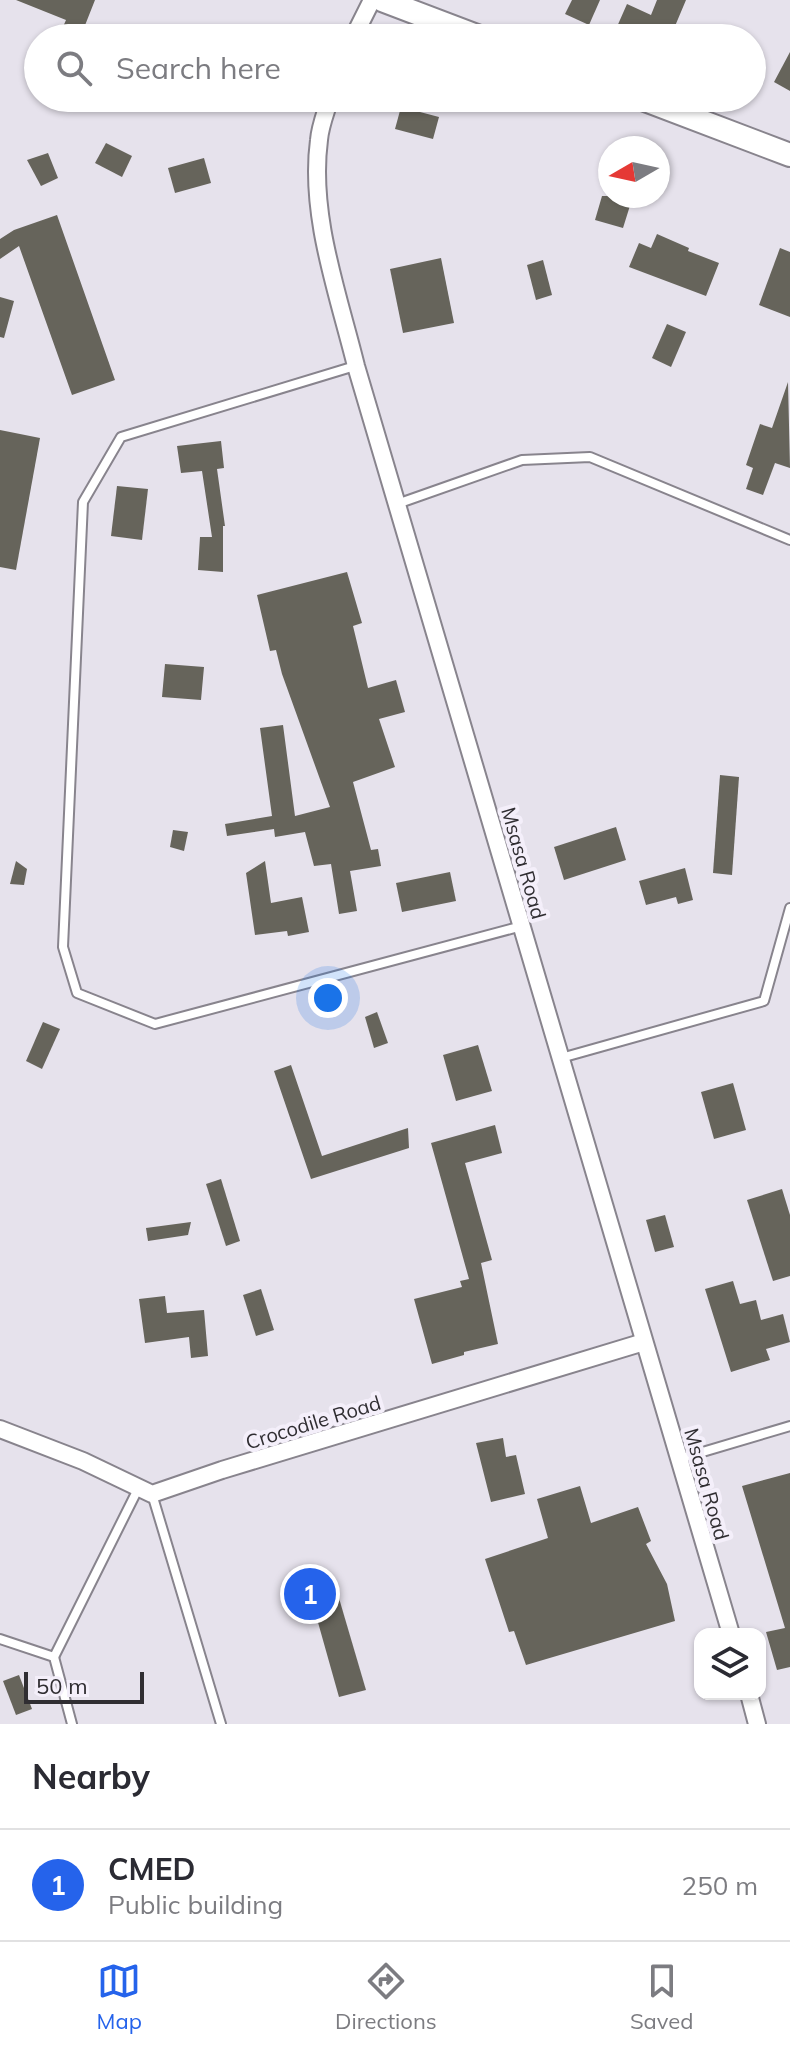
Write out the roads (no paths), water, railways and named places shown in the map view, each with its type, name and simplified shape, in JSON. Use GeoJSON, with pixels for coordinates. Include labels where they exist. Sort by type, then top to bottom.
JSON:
{"type":"FeatureCollection","features":[{"type":"Feature","properties":{"kind":"street"},"geometry":{"type":"LineString","coordinates":[[360,24],[372,0]]}},
{"type":"Feature","properties":{"kind":"street"},"geometry":{"type":"LineString","coordinates":[[382,0],[445,24]]}},
{"type":"Feature","properties":{"kind":"street","name":"Msasa Road"},"geometry":{"type":"LineString","coordinates":[[326,112],[319,138],[319,213],[356,366],[729,1628]]}},
{"type":"Feature","properties":{"kind":"street"},"geometry":{"type":"LineString","coordinates":[[677,112],[790,155]]}},
{"type":"Feature","properties":{"kind":"street","name":"Crocodile Road"},"geometry":{"type":"LineString","coordinates":[[146,1490],[222,1470],[644,1342]]}},
{"type":"Feature","properties":{"kind":"street"},"geometry":{"type":"LineString","coordinates":[[0,1429],[146,1490]]}},
{"type":"Feature","properties":{"kind":"street"},"geometry":{"type":"LineString","coordinates":[[751,1700],[757,1724]]}},
{"type":"Feature","properties":{"kind":"lane"},"geometry":{"type":"LineString","coordinates":[[356,366],[121,437],[83,502],[63,947],[66,958],[77,993],[155,1024],[522,926]]}},
{"type":"Feature","properties":{"kind":"lane"},"geometry":{"type":"LineString","coordinates":[[397,504],[522,460],[590,457],[790,540]]}},
{"type":"Feature","properties":{"kind":"lane"},"geometry":{"type":"LineString","coordinates":[[561,1058],[764,1001],[790,908]]}},
{"type":"Feature","properties":{"kind":"lane"},"geometry":{"type":"LineString","coordinates":[[679,1459],[790,1426]]}},
{"type":"Feature","properties":{"kind":"lane"},"geometry":{"type":"LineString","coordinates":[[72,1724],[54,1657],[146,1490]]}},
{"type":"Feature","properties":{"kind":"lane"},"geometry":{"type":"LineString","coordinates":[[146,1490],[221,1724]]}},
{"type":"Feature","properties":{"kind":"lane"},"geometry":{"type":"LineString","coordinates":[[0,1639],[54,1657]]}},
{"type":"Feature","properties":{"kind":"place","name":"CMED"},"geometry":{"type":"Point","coordinates":[310,1594]}}]}
